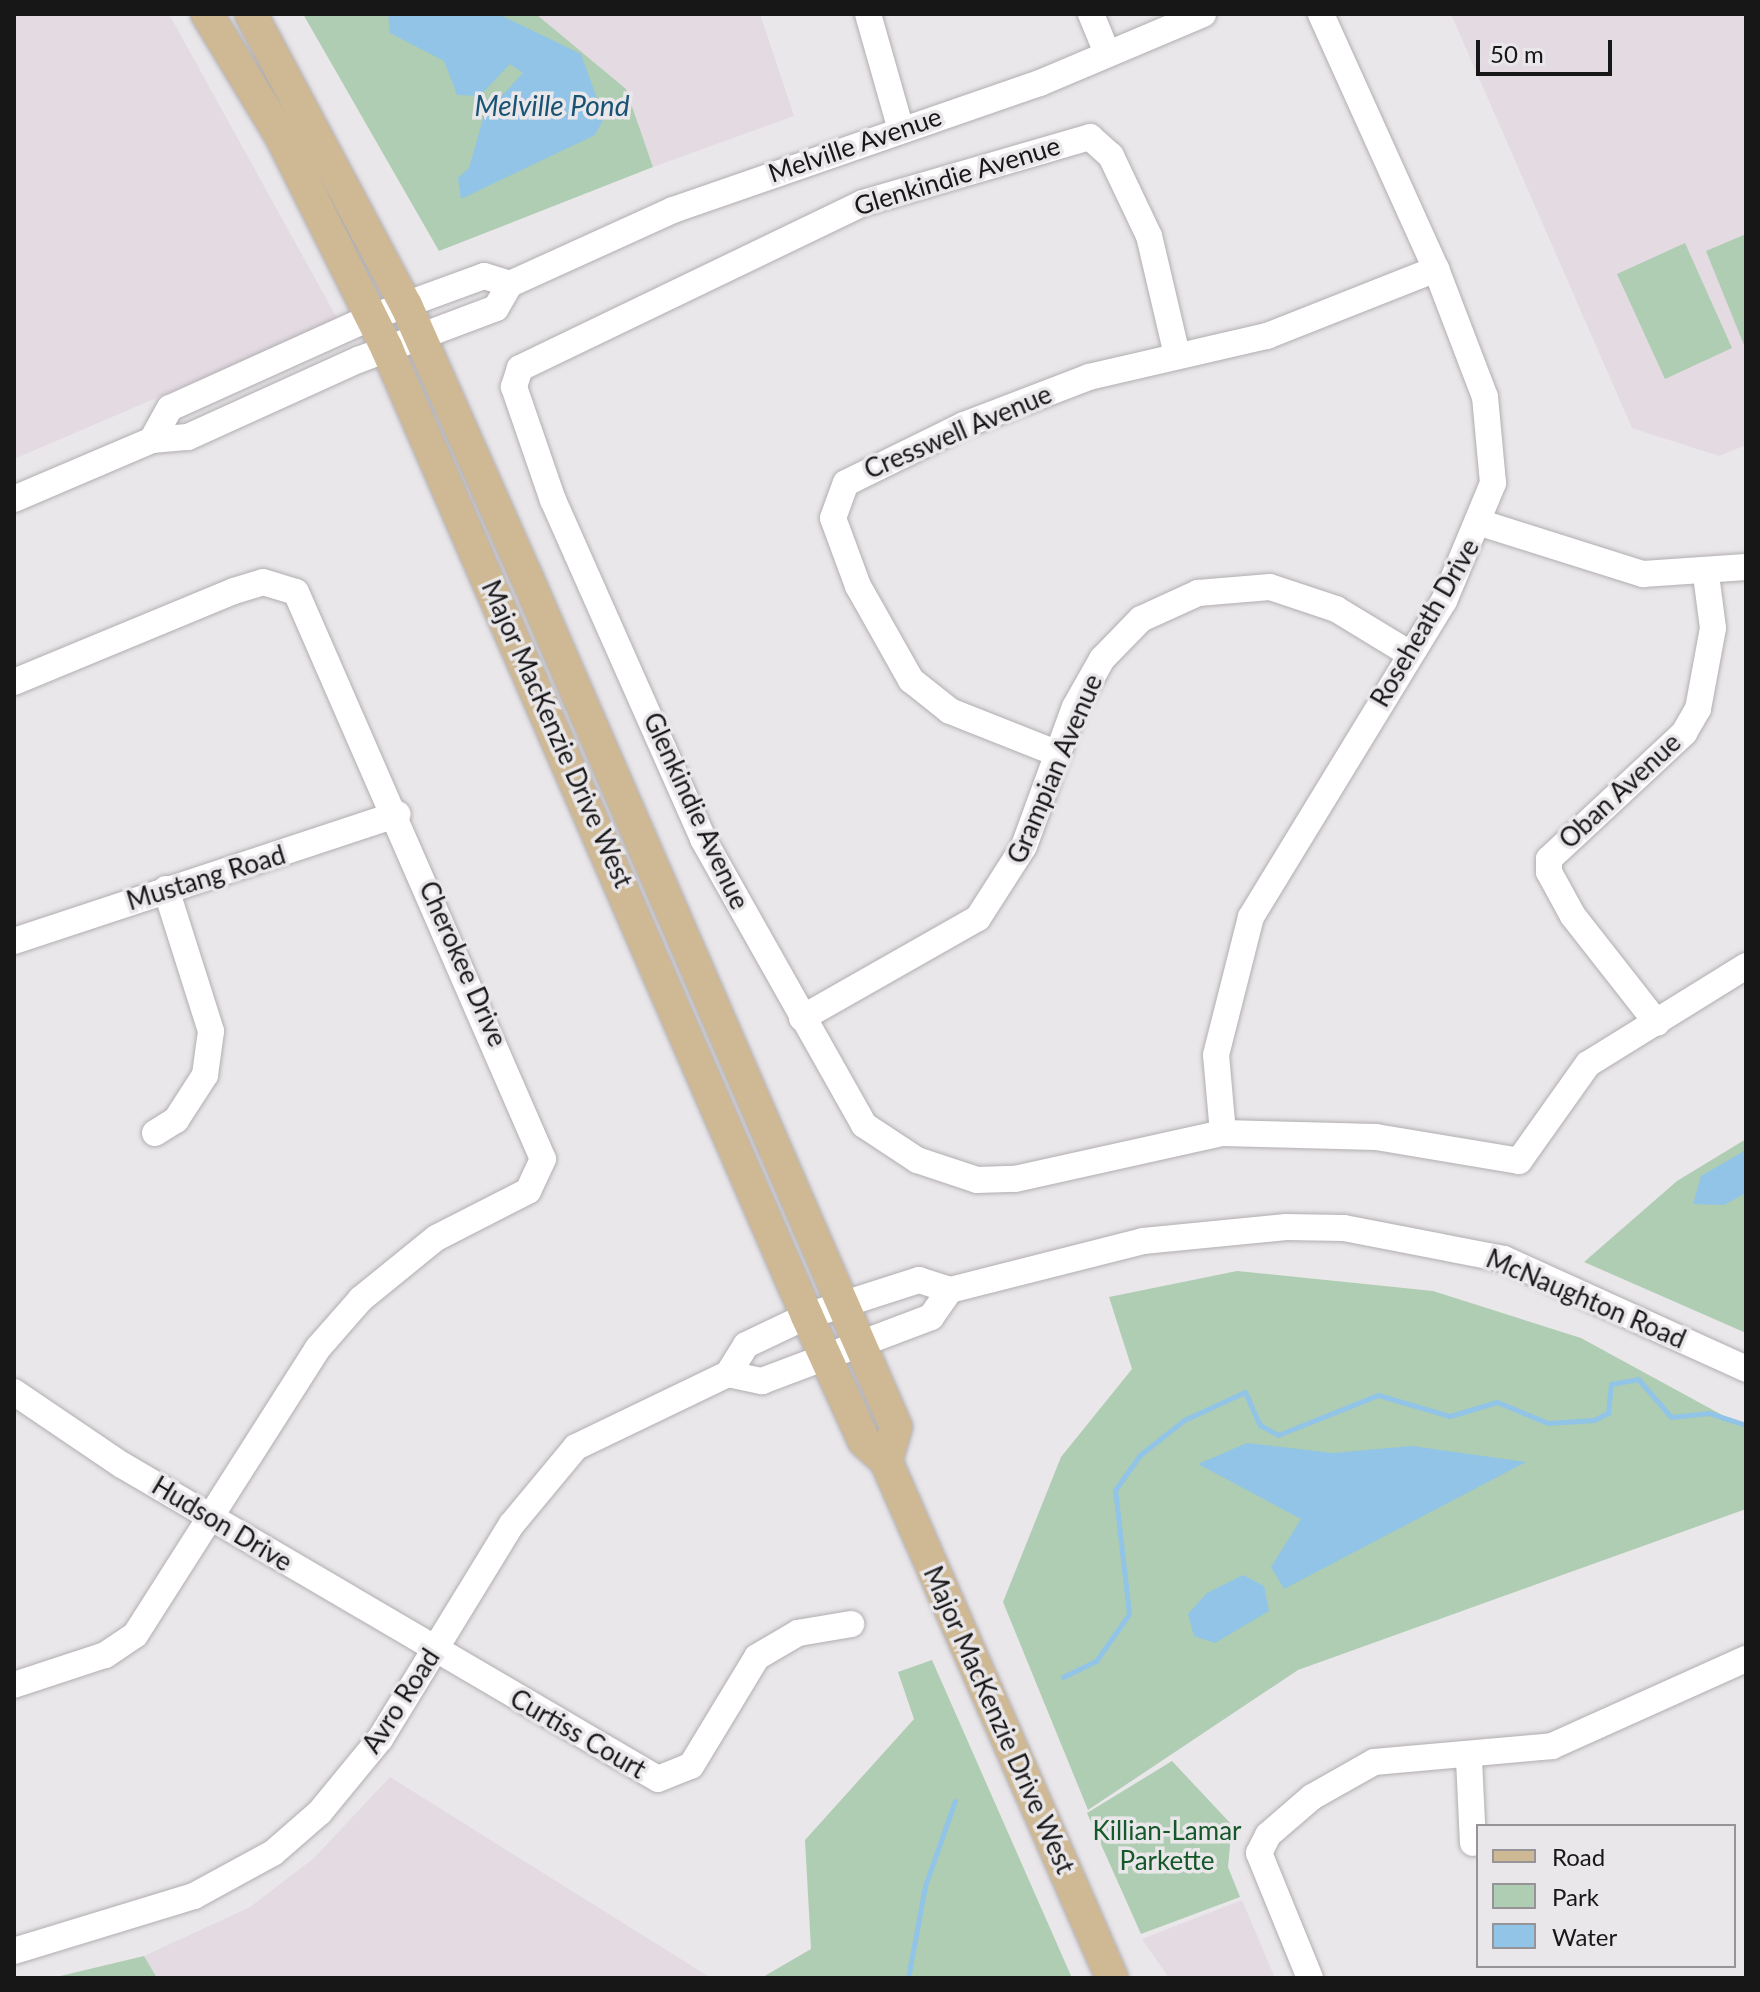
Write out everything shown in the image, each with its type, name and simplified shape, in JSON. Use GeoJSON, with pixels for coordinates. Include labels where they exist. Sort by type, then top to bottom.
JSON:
{"type":"FeatureCollection","features":[{"type":"Feature","properties":{"kind":"main road","name":"Major MacKenzie Drive West"},"geometry":{"type":"LineString","coordinates":[[207,14],[282,138],[387,349],[807,1316],[864,1441],[886,1461],[1112,1978]]}},
{"type":"Feature","properties":{"kind":"main road","name":"Major MacKenzie Drive West"},"geometry":{"type":"LineString","coordinates":[[251,14],[406,305],[421,339],[840,1306],[896,1427],[886,1461]]}},
{"type":"Feature","properties":{"kind":"street"},"geometry":{"type":"LineString","coordinates":[[868,14],[901,130]]}},
{"type":"Feature","properties":{"kind":"street"},"geometry":{"type":"LineString","coordinates":[[1091,14],[1107,53]]}},
{"type":"Feature","properties":{"kind":"street","name":"Melville Avenue"},"geometry":{"type":"LineString","coordinates":[[14,499],[152,440],[188,437],[387,349],[421,339],[496,308],[510,284],[673,210],[901,130],[1203,14]]}},
{"type":"Feature","properties":{"kind":"street","name":"Roseheath Drive"},"geometry":{"type":"LineString","coordinates":[[1223,1133],[1216,1055],[1251,917],[1410,654],[1481,523],[1493,483],[1493,440],[1485,397],[1436,269],[1321,14]]}},
{"type":"Feature","properties":{"kind":"street","name":"Glenkindie Avenue"},"geometry":{"type":"LineString","coordinates":[[1177,355],[1149,236],[1111,156],[1090,137],[863,203],[520,368],[514,387],[553,500],[703,839],[864,1125],[949,1172],[1015,1179],[1223,1133],[1376,1137],[1519,1161],[1588,1064],[1746,966]]}},
{"type":"Feature","properties":{"kind":"street","name":"Cresswell Avenue"},"geometry":{"type":"LineString","coordinates":[[1056,753],[950,711],[918,689],[858,586],[832,507],[858,474],[964,425],[1089,377],[1294,328],[1436,269]]}},
{"type":"Feature","properties":{"kind":"street","name":"Melville Avenue"},"geometry":{"type":"LineString","coordinates":[[152,440],[170,408],[372,317],[484,276],[510,284]]}},
{"type":"Feature","properties":{"kind":"street"},"geometry":{"type":"LineString","coordinates":[[1481,523],[1643,574],[1706,575],[1746,567]]}},
{"type":"Feature","properties":{"kind":"street","name":"Oban Avenue"},"geometry":{"type":"LineString","coordinates":[[1657,1023],[1573,916],[1549,872],[1549,859],[1684,733],[1698,709],[1713,628],[1706,575]]}},
{"type":"Feature","properties":{"kind":"street","name":"Cherokee Drive"},"geometry":{"type":"LineString","coordinates":[[14,682],[234,591],[287,585],[310,612],[542,1146],[542,1168],[528,1191],[436,1238],[361,1299],[290,1387],[135,1635],[105,1655],[14,1685]]}},
{"type":"Feature","properties":{"kind":"street","name":"Grampian Avenue"},"geometry":{"type":"LineString","coordinates":[[802,1018],[978,918],[1024,846],[1056,753],[1121,635],[1198,593],[1238,586],[1280,590],[1336,609],[1410,654]]}},
{"type":"Feature","properties":{"kind":"street","name":"Mustang Road"},"geometry":{"type":"LineString","coordinates":[[14,941],[397,814]]}},
{"type":"Feature","properties":{"kind":"street"},"geometry":{"type":"LineString","coordinates":[[155,1133],[176,1120],[205,1075],[211,1031],[166,889]]}},
{"type":"Feature","properties":{"kind":"street","name":"McNaughton Road"},"geometry":{"type":"LineString","coordinates":[[807,1316],[919,1280],[950,1290],[1199,1232],[1344,1228],[1504,1259],[1746,1369]]}},
{"type":"Feature","properties":{"kind":"street"},"geometry":{"type":"LineString","coordinates":[[728,1374],[762,1381],[855,1340],[931,1317],[950,1290]]}},
{"type":"Feature","properties":{"kind":"street","name":"Avro Road"},"geometry":{"type":"LineString","coordinates":[[14,1951],[194,1896],[273,1853],[344,1784],[434,1650],[512,1524],[576,1447],[728,1374],[746,1345],[807,1316]]}},
{"type":"Feature","properties":{"kind":"street","name":"Hudson Drive"},"geometry":{"type":"LineString","coordinates":[[14,1392],[210,1517],[434,1650]]}},
{"type":"Feature","properties":{"kind":"street","name":"Curtiss Court"},"geometry":{"type":"LineString","coordinates":[[434,1650],[658,1779],[691,1766],[757,1657],[798,1633],[851,1624]]}},
{"type":"Feature","properties":{"kind":"street"},"geometry":{"type":"LineString","coordinates":[[1310,1978],[1260,1861],[1263,1841],[1312,1797],[1363,1766],[1469,1759],[1552,1746],[1746,1659]]}},
{"type":"Feature","properties":{"kind":"street"},"geometry":{"type":"LineString","coordinates":[[1469,1759],[1473,1843]]}},
{"type":"Feature","properties":{"kind":"shaded area"},"geometry":{"type":"Polygon","coordinates":[[[14,14],[169,14],[338,320],[14,459],[14,14]]]}},
{"type":"Feature","properties":{"kind":"shaded area"},"geometry":{"type":"Polygon","coordinates":[[[536,14],[760,14],[794,116],[653,167],[626,89],[536,14]]]}},
{"type":"Feature","properties":{"kind":"shaded area"},"geometry":{"type":"Polygon","coordinates":[[[1451,14],[1746,14],[1746,445],[1719,456],[1632,428],[1451,14]]]}},
{"type":"Feature","properties":{"kind":"shaded area"},"geometry":{"type":"Polygon","coordinates":[[[390,1777],[711,1978],[157,1978],[144,1956],[250,1907],[314,1858],[390,1777]]]}},
{"type":"Feature","properties":{"kind":"shaded area"},"geometry":{"type":"Polygon","coordinates":[[[1242,1900],[1275,1978],[1169,1978],[1142,1939],[1242,1900]]]}},
{"type":"Feature","properties":{"kind":"green space"},"geometry":{"type":"Polygon","coordinates":[[[303,14],[536,14],[626,89],[653,167],[439,251],[303,14]]]}},
{"type":"Feature","properties":{"kind":"green space"},"geometry":{"type":"Polygon","coordinates":[[[1746,234],[1746,350],[1706,251],[1746,234]]]}},
{"type":"Feature","properties":{"kind":"green space"},"geometry":{"type":"Polygon","coordinates":[[[1685,243],[1732,348],[1665,379],[1617,274],[1685,243]]]}},
{"type":"Feature","properties":{"kind":"green space"},"geometry":{"type":"Polygon","coordinates":[[[1746,1139],[1746,1333],[1584,1262],[1677,1181],[1746,1139]]]}},
{"type":"Feature","properties":{"kind":"green space"},"geometry":{"type":"Polygon","coordinates":[[[1237,1271],[1433,1291],[1581,1338],[1746,1428],[1746,1509],[1298,1670],[1088,1810],[1003,1602],[1061,1457],[1132,1369],[1109,1297],[1237,1271]]]}},
{"type":"Feature","properties":{"kind":"green space"},"geometry":{"type":"Polygon","coordinates":[[[932,1660],[1072,1978],[761,1978],[811,1949],[805,1840],[914,1719],[898,1672],[932,1660]]]}},
{"type":"Feature","properties":{"kind":"green space","name":"Killian-Lamar Parkette"},"geometry":{"type":"Polygon","coordinates":[[[1172,1761],[1232,1825],[1228,1867],[1240,1897],[1141,1934],[1087,1813],[1172,1761]]]}},
{"type":"Feature","properties":{"kind":"green space"},"geometry":{"type":"Polygon","coordinates":[[[144,1956],[157,1978],[52,1978],[144,1956]]]}},
{"type":"Feature","properties":{"kind":"water","name":"Melville Pond"},"geometry":{"type":"Polygon","coordinates":[[[388,14],[498,14],[581,54],[604,118],[595,135],[461,199],[458,178],[469,168],[484,115],[523,73],[510,64],[480,96],[457,95],[444,61],[390,33],[388,14]]]}},
{"type":"Feature","properties":{"kind":"water"},"geometry":{"type":"Polygon","coordinates":[[[1746,1150],[1746,1193],[1724,1205],[1693,1204],[1701,1176],[1746,1150]]]}},
{"type":"Feature","properties":{"kind":"water"},"geometry":{"type":"Polygon","coordinates":[[[1247,1443],[1333,1453],[1412,1446],[1526,1462],[1284,1589],[1271,1567],[1301,1519],[1198,1464],[1247,1443]]]}},
{"type":"Feature","properties":{"kind":"water"},"geometry":{"type":"Polygon","coordinates":[[[1243,1575],[1264,1586],[1269,1611],[1215,1643],[1194,1636],[1188,1614],[1207,1593],[1243,1575]]]}},
{"type":"Feature","properties":{"kind":"waterway"},"geometry":{"type":"LineString","coordinates":[[1063,1677],[1096,1661],[1129,1614],[1115,1490],[1140,1455],[1184,1420],[1245,1392],[1260,1425],[1278,1435],[1378,1395],[1450,1416],[1497,1402],[1548,1423],[1594,1420],[1608,1413],[1611,1384],[1638,1379],[1671,1417],[1709,1413],[1746,1425]]}},
{"type":"Feature","properties":{"kind":"waterway"},"geometry":{"type":"LineString","coordinates":[[908,1978],[925,1886],[955,1801]]}}]}
